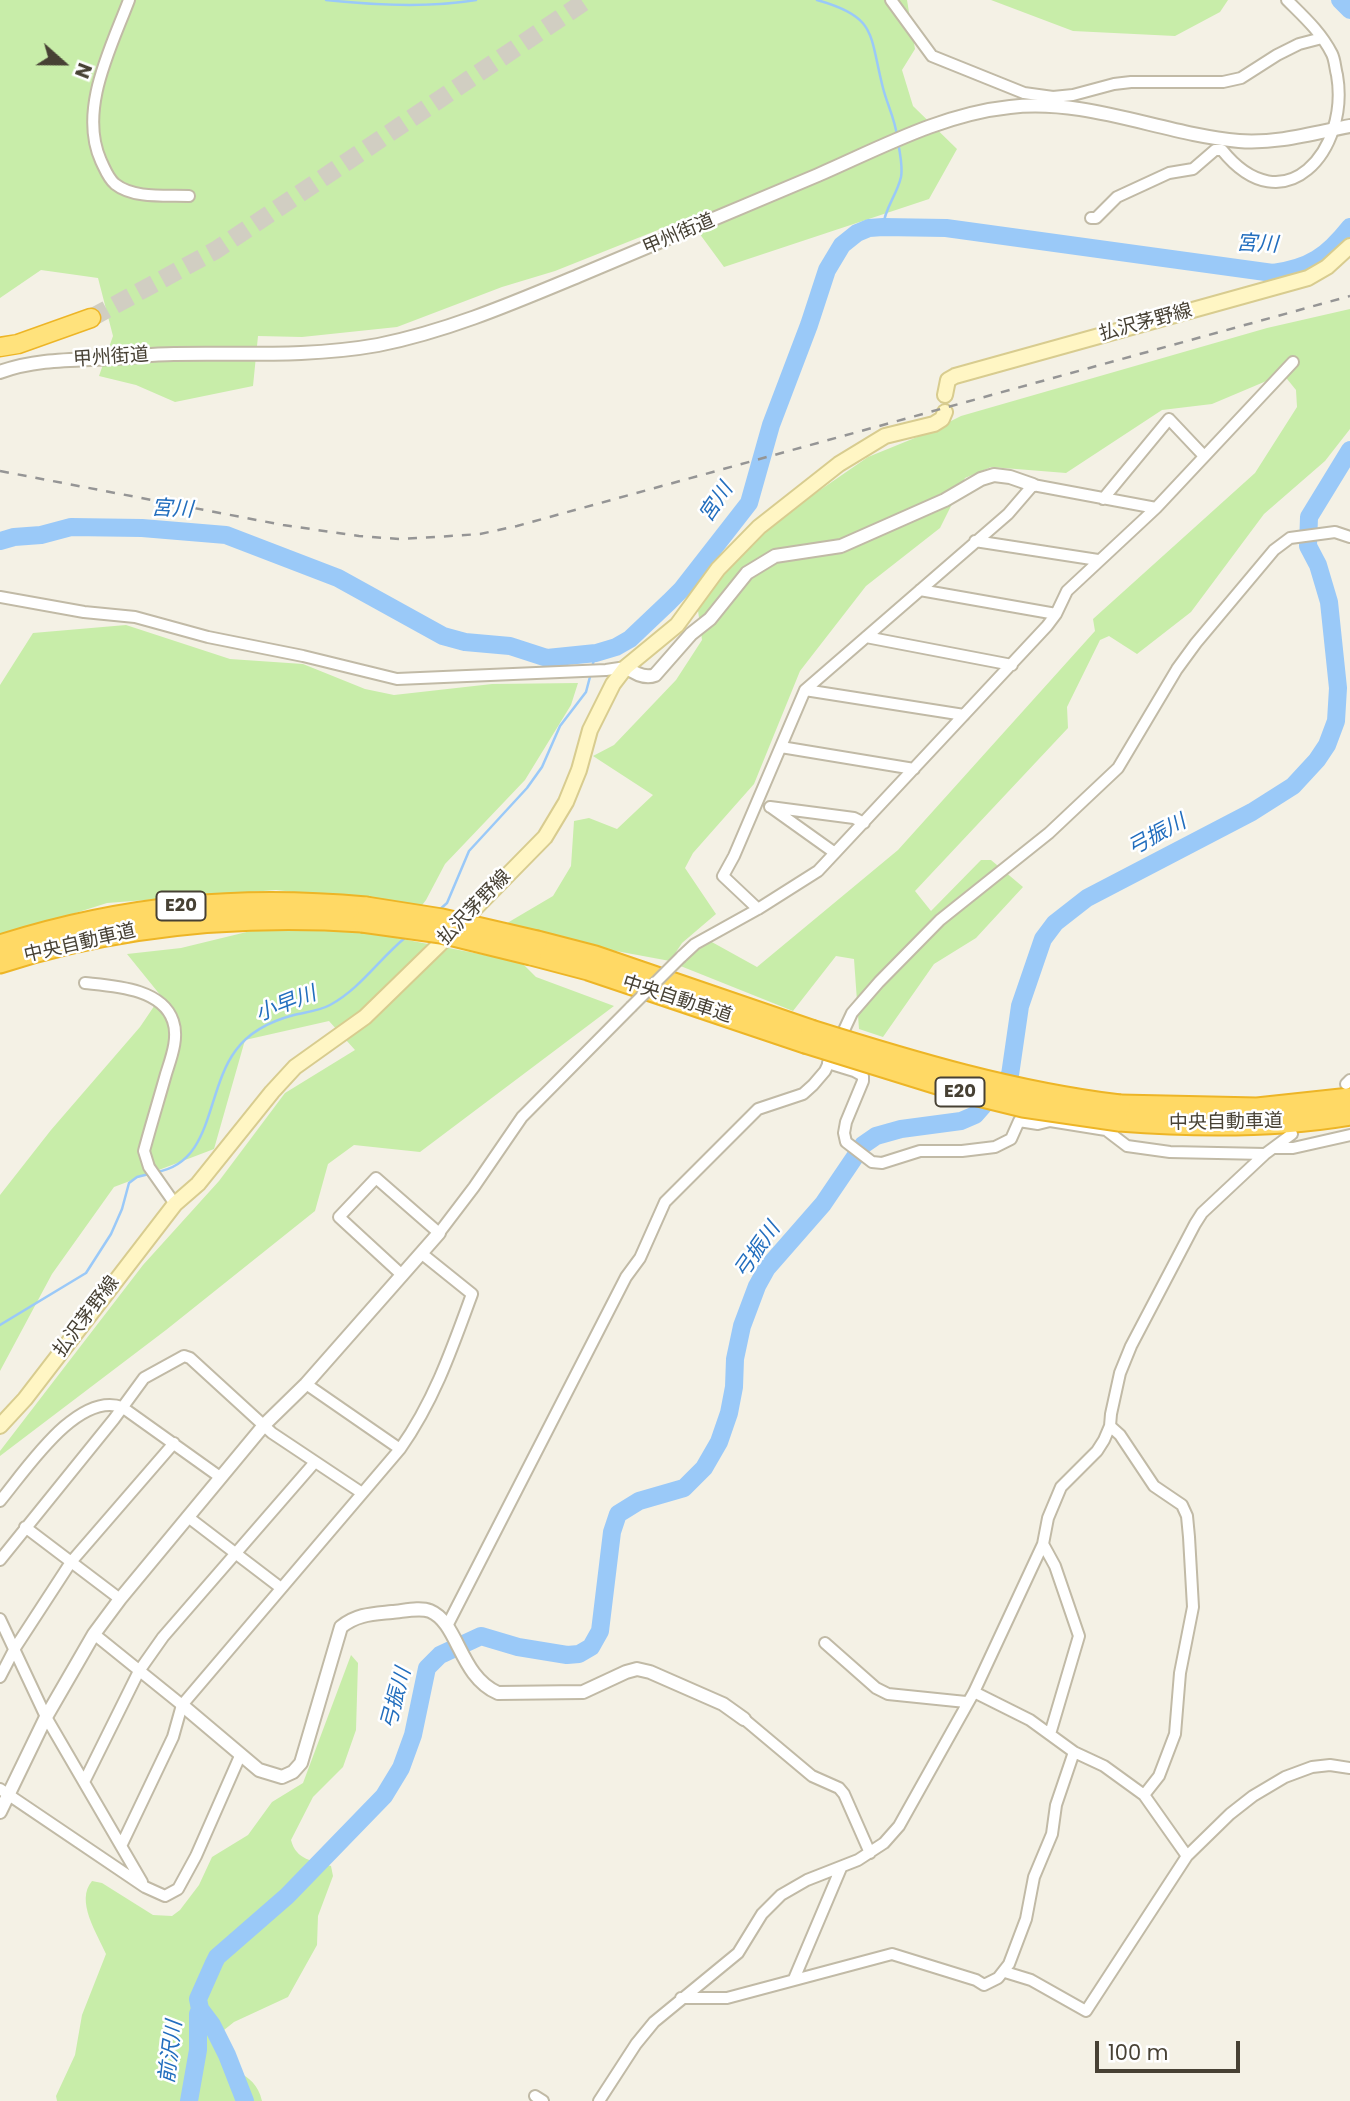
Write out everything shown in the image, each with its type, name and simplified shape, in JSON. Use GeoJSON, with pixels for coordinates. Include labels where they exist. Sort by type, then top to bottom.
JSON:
{"type":"FeatureCollection","features":[{"type":"Feature","properties":{"kind":"highway"},"geometry":{"type":"LineString","coordinates":[[0,347],[18,344],[91,318]]}},
{"type":"Feature","properties":{"kind":"highway","name":"中央自動車道"},"geometry":{"type":"LineString","coordinates":[[0,944],[79,922],[174,906],[279,901],[364,914],[441,933],[594,956],[808,1036],[1120,1113],[1185,1125],[1257,1124],[1350,1115]]}},
{"type":"Feature","properties":{"kind":"highway","name":"中央自動車道"},"geometry":{"type":"LineString","coordinates":[[0,963],[124,931],[176,925],[364,914]]}},
{"type":"Feature","properties":{"kind":"highway","name":"中央自動車道"},"geometry":{"type":"LineString","coordinates":[[1120,1113],[1257,1108],[1349,1088]]}},
{"type":"Feature","properties":{"kind":"main road","name":"払沢茅野線"},"geometry":{"type":"LineString","coordinates":[[945,395],[948,380],[955,376],[1308,278],[1327,267],[1350,246]]}},
{"type":"Feature","properties":{"kind":"main road","name":"払沢茅野線"},"geometry":{"type":"LineString","coordinates":[[0,1426],[25,1399],[175,1204],[198,1184],[295,1067],[365,1017],[544,836],[566,802],[579,770],[590,730],[613,684],[626,667],[677,625],[718,569],[759,527],[801,492],[861,449],[885,436],[934,424],[942,419],[945,412]]}},
{"type":"Feature","properties":{"kind":"street"},"geometry":{"type":"LineString","coordinates":[[129,0],[101,78],[94,107],[93,126],[98,155],[108,176],[116,185],[137,194],[189,196]]}},
{"type":"Feature","properties":{"kind":"street"},"geometry":{"type":"LineString","coordinates":[[891,0],[932,56],[1024,93],[1074,101],[1099,87],[1131,82],[1223,82],[1241,78],[1277,55],[1300,44],[1322,38]]}},
{"type":"Feature","properties":{"kind":"street"},"geometry":{"type":"LineString","coordinates":[[1091,218],[1096,218],[1117,197],[1169,173],[1193,169],[1215,150],[1222,150],[1235,166],[1258,179],[1274,183],[1295,179],[1318,161],[1334,130],[1340,93],[1333,56],[1322,38],[1286,0]]}},
{"type":"Feature","properties":{"kind":"street","name":"甲州街道"},"geometry":{"type":"LineString","coordinates":[[0,372],[19,365],[171,354],[284,355],[378,345],[418,335],[495,312],[930,126],[977,112],[1074,101],[1239,141],[1275,141],[1350,126]]}},
{"type":"Feature","properties":{"kind":"street"},"geometry":{"type":"LineString","coordinates":[[0,1812],[4,1791],[94,1634],[120,1599],[265,1424],[306,1384],[439,1233],[522,1117],[695,944],[818,871],[1012,664],[1056,614],[1067,591],[1156,508],[1293,362]]}},
{"type":"Feature","properties":{"kind":"street"},"geometry":{"type":"LineString","coordinates":[[1103,499],[1169,419],[1204,456]]}},
{"type":"Feature","properties":{"kind":"street"},"geometry":{"type":"LineString","coordinates":[[0,597],[84,612],[135,617],[208,638],[303,656],[397,679],[626,667],[634,673],[649,677],[655,675],[691,634],[710,620],[747,573],[775,556],[841,546],[945,500],[981,479],[994,475],[1010,477],[1033,485],[1156,508]]}},
{"type":"Feature","properties":{"kind":"street"},"geometry":{"type":"LineString","coordinates":[[758,909],[723,876],[805,690],[1008,514],[1033,485]]}},
{"type":"Feature","properties":{"kind":"street"},"geometry":{"type":"LineString","coordinates":[[447,1626],[626,1278],[640,1258],[665,1202],[758,1109],[803,1094],[825,1071],[852,1013],[940,920],[1049,833],[1118,768],[1177,669],[1274,550],[1290,538],[1335,532],[1350,537]]}},
{"type":"Feature","properties":{"kind":"street"},"geometry":{"type":"LineString","coordinates":[[975,541],[1098,560]]}},
{"type":"Feature","properties":{"kind":"street"},"geometry":{"type":"LineString","coordinates":[[920,590],[1056,614]]}},
{"type":"Feature","properties":{"kind":"street"},"geometry":{"type":"LineString","coordinates":[[866,637],[1012,664]]}},
{"type":"Feature","properties":{"kind":"street"},"geometry":{"type":"LineString","coordinates":[[805,690],[964,715]]}},
{"type":"Feature","properties":{"kind":"street"},"geometry":{"type":"LineString","coordinates":[[781,747],[914,769]]}},
{"type":"Feature","properties":{"kind":"street"},"geometry":{"type":"LineString","coordinates":[[756,803],[854,818],[864,823]]}},
{"type":"Feature","properties":{"kind":"street"},"geometry":{"type":"LineString","coordinates":[[770,807],[835,853]]}},
{"type":"Feature","properties":{"kind":"street"},"geometry":{"type":"LineString","coordinates":[[85,983],[117,986],[147,995],[167,1009],[174,1022],[174,1045],[144,1151],[156,1179],[175,1204]]}},
{"type":"Feature","properties":{"kind":"street"},"geometry":{"type":"LineString","coordinates":[[828,1063],[863,1076],[844,1133],[846,1142],[872,1162],[882,1163],[920,1151],[962,1151],[995,1147],[1011,1139],[1019,1121],[1038,1124],[1050,1121],[1106,1129],[1127,1146],[1138,1148],[1170,1152],[1265,1154]]}},
{"type":"Feature","properties":{"kind":"street"},"geometry":{"type":"LineString","coordinates":[[599,2101],[636,2044],[654,2022],[738,1953],[762,1914],[782,1895],[807,1880],[841,1868],[870,1853],[899,1826],[974,1692],[1043,1544],[1048,1518],[1061,1487],[1097,1451],[1110,1426],[1120,1373],[1195,1224],[1202,1213],[1265,1154],[1292,1134]]}},
{"type":"Feature","properties":{"kind":"street"},"geometry":{"type":"LineString","coordinates":[[1276,1148],[1293,1148],[1350,1135]]}},
{"type":"Feature","properties":{"kind":"street"},"geometry":{"type":"LineString","coordinates":[[402,1275],[339,1217],[376,1178],[439,1233]]}},
{"type":"Feature","properties":{"kind":"street"},"geometry":{"type":"LineString","coordinates":[[121,1846],[173,1737],[182,1705],[400,1449],[414,1430],[443,1375],[472,1294],[421,1253]]}},
{"type":"Feature","properties":{"kind":"street"},"geometry":{"type":"LineString","coordinates":[[0,1560],[149,1374],[184,1356],[190,1358],[272,1433],[362,1493]]}},
{"type":"Feature","properties":{"kind":"street"},"geometry":{"type":"LineString","coordinates":[[306,1384],[400,1449]]}},
{"type":"Feature","properties":{"kind":"street"},"geometry":{"type":"LineString","coordinates":[[0,1501],[58,1432],[92,1406],[102,1404],[122,1407],[220,1477]]}},
{"type":"Feature","properties":{"kind":"street"},"geometry":{"type":"LineString","coordinates":[[1110,1426],[1120,1435],[1154,1486],[1182,1505],[1187,1516],[1189,1537],[1193,1607],[1180,1672],[1175,1734],[1160,1776],[1144,1795]]}},
{"type":"Feature","properties":{"kind":"street"},"geometry":{"type":"LineString","coordinates":[[0,1677],[15,1648],[71,1562],[174,1443]]}},
{"type":"Feature","properties":{"kind":"street"},"geometry":{"type":"LineString","coordinates":[[84,1782],[139,1671],[163,1637],[315,1462]]}},
{"type":"Feature","properties":{"kind":"street"},"geometry":{"type":"LineString","coordinates":[[188,1517],[281,1588]]}},
{"type":"Feature","properties":{"kind":"street"},"geometry":{"type":"LineString","coordinates":[[25,1527],[120,1599]]}},
{"type":"Feature","properties":{"kind":"street"},"geometry":{"type":"LineString","coordinates":[[1043,1544],[1055,1566],[1079,1636],[1050,1734]]}},
{"type":"Feature","properties":{"kind":"street"},"geometry":{"type":"LineString","coordinates":[[94,1634],[240,1756],[259,1770],[282,1777],[293,1772],[301,1763],[341,1627],[359,1616],[429,1610],[447,1626],[476,1679],[486,1688],[498,1693],[583,1692],[637,1669],[650,1672],[723,1704],[744,1718],[812,1776],[839,1788],[870,1853]]}},
{"type":"Feature","properties":{"kind":"street"},"geometry":{"type":"LineString","coordinates":[[0,1619],[46,1717],[145,1887]]}},
{"type":"Feature","properties":{"kind":"street"},"geometry":{"type":"LineString","coordinates":[[825,1643],[876,1688],[888,1694],[966,1702]]}},
{"type":"Feature","properties":{"kind":"street"},"geometry":{"type":"LineString","coordinates":[[974,1692],[1030,1720],[1074,1752],[1104,1766],[1144,1795],[1188,1856]]}},
{"type":"Feature","properties":{"kind":"street"},"geometry":{"type":"LineString","coordinates":[[681,1998],[727,1998],[892,1954],[976,1980],[984,1985],[1005,1972],[1026,1919],[1034,1877],[1052,1834],[1056,1805],[1074,1752]]}},
{"type":"Feature","properties":{"kind":"street"},"geometry":{"type":"LineString","coordinates":[[4,1791],[145,1887],[165,1896],[178,1889],[196,1856],[240,1756]]}},
{"type":"Feature","properties":{"kind":"street"},"geometry":{"type":"LineString","coordinates":[[1005,1972],[1031,1980],[1086,2011],[1188,1856],[1230,1814],[1285,1777],[1312,1767],[1330,1765],[1350,1768]]}},
{"type":"Feature","properties":{"kind":"street"},"geometry":{"type":"LineString","coordinates":[[794,1979],[841,1868]]}},
{"type":"Feature","properties":{"kind":"green space"},"geometry":{"type":"Polygon","coordinates":[[[0,0],[907,0],[915,49],[902,70],[913,106],[957,149],[929,199],[724,267],[688,218],[555,271],[502,287],[397,327],[302,337],[258,336],[253,386],[175,402],[136,385],[99,376],[113,336],[98,278],[41,270],[0,298],[0,0]]]}},
{"type":"Feature","properties":{"kind":"green space"},"geometry":{"type":"Polygon","coordinates":[[[991,0],[1228,0],[1220,12],[1175,36],[1073,31],[991,0]]]}},
{"type":"Feature","properties":{"kind":"green space"},"geometry":{"type":"Polygon","coordinates":[[[1350,309],[1350,429],[1325,461],[1264,514],[1191,612],[1137,654],[1109,636],[1100,640],[1067,707],[1068,728],[915,891],[931,911],[981,860],[991,860],[1023,887],[976,938],[934,964],[883,1037],[859,1029],[854,959],[836,956],[793,1011],[678,965],[710,941],[757,967],[898,850],[1095,631],[1093,619],[1255,473],[1297,407],[1296,390],[1283,374],[1212,404],[1162,410],[1066,473],[991,467],[965,478],[940,528],[866,586],[800,671],[754,784],[693,853],[685,868],[716,914],[682,943],[670,961],[497,929],[553,896],[571,866],[574,821],[589,818],[617,829],[653,795],[593,756],[614,745],[676,680],[702,640],[697,603],[765,528],[868,457],[961,416],[1267,328],[1350,309]]]}},
{"type":"Feature","properties":{"kind":"green space"},"geometry":{"type":"Polygon","coordinates":[[[126,625],[230,659],[303,664],[365,689],[394,695],[492,684],[578,683],[571,705],[525,780],[445,864],[426,900],[397,938],[521,962],[536,977],[614,1006],[420,1152],[354,1145],[328,1164],[315,1211],[166,1330],[0,1456],[0,1451],[143,1265],[219,1181],[285,1093],[355,1050],[329,1021],[245,1040],[214,1149],[114,1187],[52,1274],[0,1371],[0,1195],[51,1130],[140,1027],[161,996],[127,954],[181,948],[263,928],[367,933],[375,901],[276,890],[107,903],[0,937],[0,685],[33,633],[126,625]]]}},
{"type":"Feature","properties":{"kind":"green space"},"geometry":{"type":"Polygon","coordinates":[[[351,1655],[358,1663],[356,1730],[343,1767],[313,1797],[291,1840],[301,1856],[331,1866],[333,1876],[318,1916],[317,1945],[288,1997],[234,2022],[219,2034],[214,2042],[224,2061],[253,2082],[262,2101],[57,2101],[56,2096],[75,2055],[82,2015],[106,1954],[87,1907],[87,1889],[92,1881],[102,1883],[153,1915],[172,1916],[180,1910],[199,1885],[212,1857],[248,1835],[272,1802],[303,1783],[351,1655]]]}},
{"type":"Feature","properties":{"kind":"waterway"},"geometry":{"type":"LineString","coordinates":[[326,0],[401,5],[476,0]]}},
{"type":"Feature","properties":{"kind":"waterway"},"geometry":{"type":"LineString","coordinates":[[817,0],[851,13],[868,30],[897,136]]}},
{"type":"Feature","properties":{"kind":"waterway","name":"宮川"},"geometry":{"type":"LineString","coordinates":[[1340,0],[1350,10]]}},
{"type":"Feature","properties":{"kind":"waterway"},"geometry":{"type":"LineString","coordinates":[[883,227],[901,177],[898,142]]}},
{"type":"Feature","properties":{"kind":"waterway","name":"宮川"},"geometry":{"type":"LineString","coordinates":[[0,541],[71,527],[142,528],[226,535],[338,578],[443,636],[465,642],[510,646],[547,658],[596,653],[630,639],[669,602],[749,503],[771,425],[827,270],[842,245],[857,233],[869,228],[883,227],[946,228],[1273,273],[1297,268],[1317,259],[1350,227]]}},
{"type":"Feature","properties":{"kind":"waterway","name":"弓振川"},"geometry":{"type":"LineString","coordinates":[[245,2101],[227,2055],[212,2025],[200,2009],[198,1999],[217,1957],[287,1896],[384,1796],[401,1768],[413,1735],[427,1668],[440,1655],[481,1636],[518,1647],[567,1655],[579,1654],[591,1647],[600,1631],[612,1532],[618,1514],[639,1501],[684,1488],[704,1468],[719,1442],[729,1413],[742,1326],[757,1286],[767,1268],[823,1204],[863,1145],[876,1136],[901,1129],[961,1121],[975,1115],[1010,1075],[1020,1006],[1043,939],[1055,923],[1087,898],[1252,812],[1293,786],[1317,760],[1327,745],[1336,721],[1338,688],[1329,602],[1318,565],[1308,546],[1309,517],[1350,450]]}},
{"type":"Feature","properties":{"kind":"waterway","name":"小早川"},"geometry":{"type":"LineString","coordinates":[[592,667],[596,653]]}},
{"type":"Feature","properties":{"kind":"waterway","name":"小早川"},"geometry":{"type":"LineString","coordinates":[[438,911],[447,903],[469,851],[527,788],[542,767],[560,726],[586,692],[591,673]]}},
{"type":"Feature","properties":{"kind":"waterway","name":"小早川"},"geometry":{"type":"LineString","coordinates":[[156,1172],[175,1166],[189,1155],[199,1140],[226,1067],[248,1037],[277,1020],[330,1005],[360,982],[406,937]]}},
{"type":"Feature","properties":{"kind":"waterway","name":"小早川"},"geometry":{"type":"LineString","coordinates":[[0,1325],[86,1273],[111,1234],[129,1183],[137,1177],[149,1174]]}},
{"type":"Feature","properties":{"kind":"waterway","name":"前沢川"},"geometry":{"type":"LineString","coordinates":[[189,2101],[198,2050],[200,2009]]}},
{"type":"Feature","properties":{"kind":"tunnel"},"geometry":{"type":"LineString","coordinates":[[91,318],[216,250],[587,0]]}},
{"type":"Feature","properties":{"kind":"railway"},"geometry":{"type":"LineString","coordinates":[[0,471],[283,525],[359,536],[399,539],[480,534],[1350,296]]}}]}
